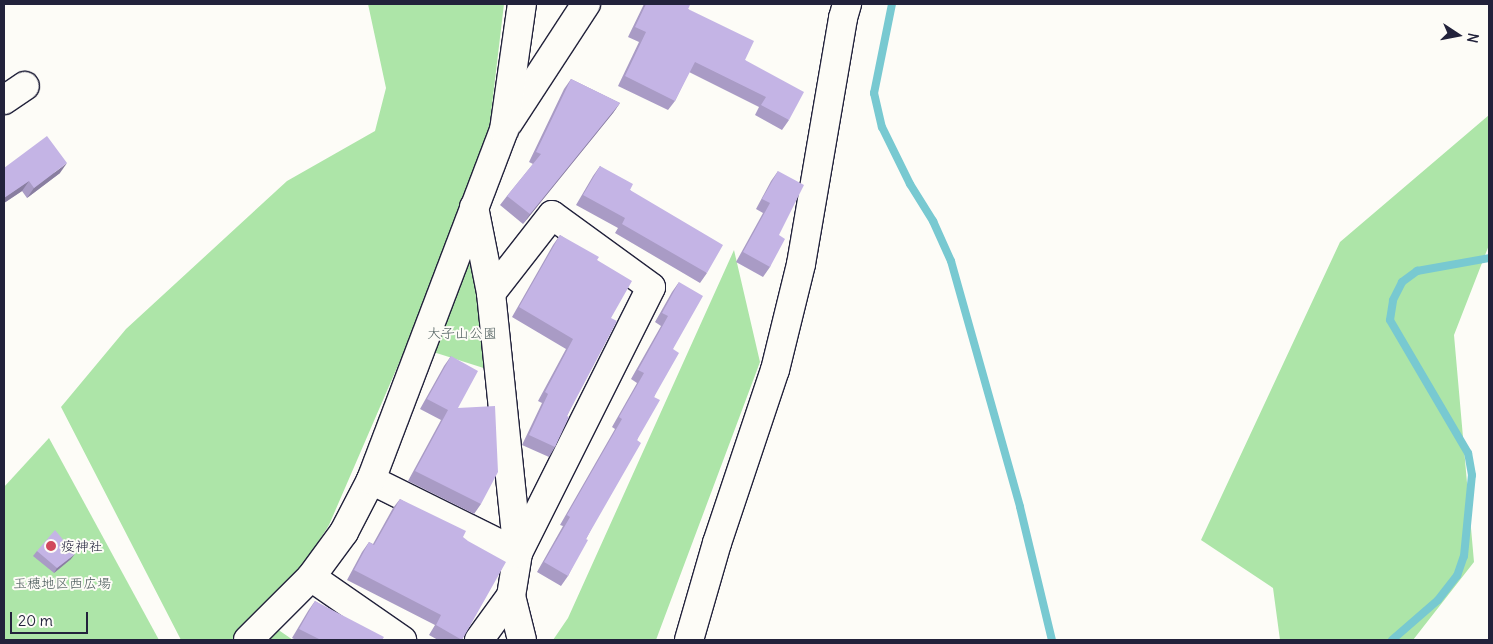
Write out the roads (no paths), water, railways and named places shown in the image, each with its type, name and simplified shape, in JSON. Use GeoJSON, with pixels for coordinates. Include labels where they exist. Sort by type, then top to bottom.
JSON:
{"type":"FeatureCollection","features":[{"type":"Feature","properties":{"kind":"street"},"geometry":{"type":"LineString","coordinates":[[504,130],[522,4]]}},
{"type":"Feature","properties":{"kind":"street"},"geometry":{"type":"LineString","coordinates":[[248,640],[311,577],[344,532],[371,480],[504,130],[586,4]]}},
{"type":"Feature","properties":{"kind":"street"},"geometry":{"type":"LineString","coordinates":[[689,640],[717,543],[775,370],[801,264],[843,18],[848,4]]}},
{"type":"Feature","properties":{"kind":"street"},"geometry":{"type":"LineString","coordinates":[[474,208],[491,293],[518,554],[511,596],[522,640]]}},
{"type":"Feature","properties":{"kind":"street"},"geometry":{"type":"LineString","coordinates":[[491,293],[552,215],[651,288],[518,554]]}},
{"type":"Feature","properties":{"kind":"street"},"geometry":{"type":"LineString","coordinates":[[371,480],[518,554]]}},
{"type":"Feature","properties":{"kind":"street"},"geometry":{"type":"LineString","coordinates":[[311,577],[402,640]]}},
{"type":"Feature","properties":{"kind":"street"},"geometry":{"type":"LineString","coordinates":[[479,640],[511,596]]}},
{"type":"Feature","properties":{"kind":"waterway"},"geometry":{"type":"LineString","coordinates":[[892,4],[874,93],[882,127],[910,184],[933,221],[951,261],[1020,507],[1052,640]]}},
{"type":"Feature","properties":{"kind":"waterway"},"geometry":{"type":"LineString","coordinates":[[1392,640],[1438,600],[1457,576],[1464,556],[1472,475],[1468,453],[1390,320],[1393,300],[1402,282],[1417,271],[1489,258]]}},
{"type":"Feature","properties":{"kind":"place","name":"疫神社"},"geometry":{"type":"Point","coordinates":[51,546]}},
{"type":"Feature","properties":{"kind":"park label","name":"大子山公園"},"geometry":{"type":"Point","coordinates":[462,333]}},
{"type":"Feature","properties":{"kind":"park label","name":"玉穂地区西広場"},"geometry":{"type":"Point","coordinates":[62,583]}}]}
